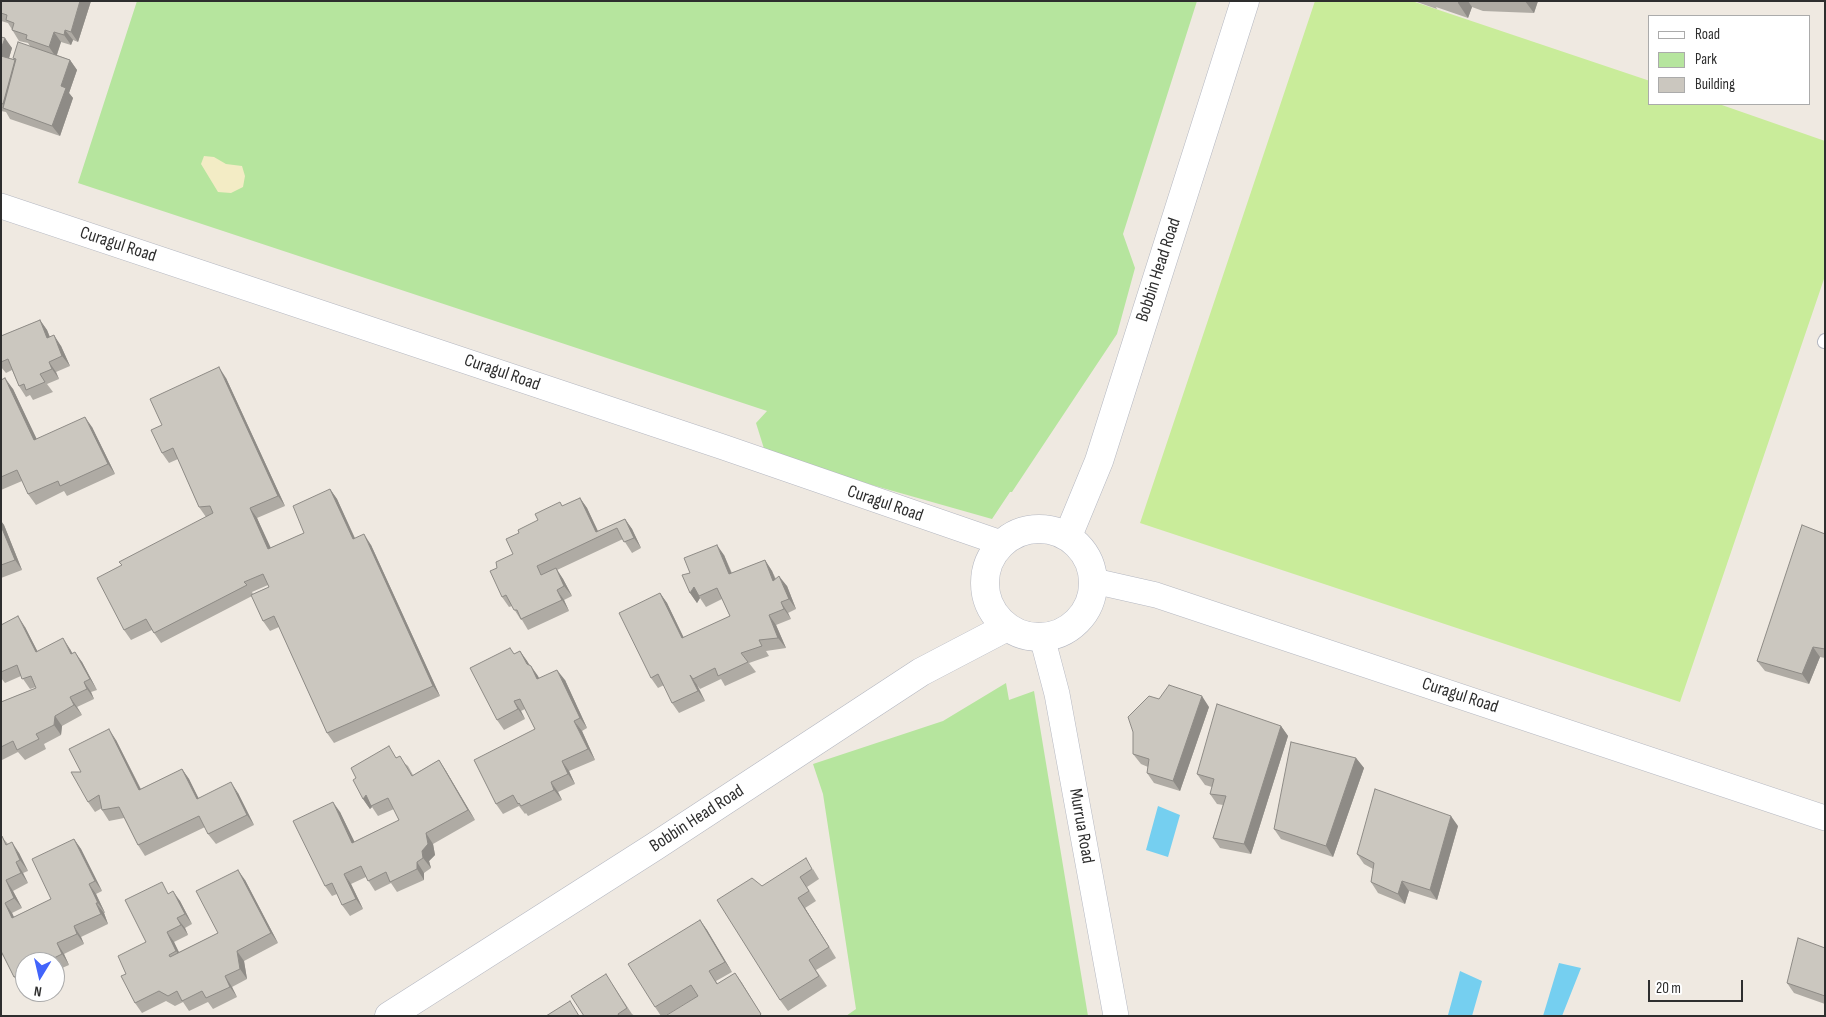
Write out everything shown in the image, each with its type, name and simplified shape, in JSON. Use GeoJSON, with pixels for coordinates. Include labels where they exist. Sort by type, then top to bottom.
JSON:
{"type":"FeatureCollection","features":[{"type":"Feature","properties":{"kind":"main road","name":"Bobbin Head Road"},"geometry":{"type":"LineString","coordinates":[[1068,536],[1098,462],[1245,1]]}},
{"type":"Feature","properties":{"kind":"main road"},"geometry":{"type":"LineString","coordinates":[[1033,528],[1051,529],[1068,536],[1081,548],[1090,564],[1094,581],[1093,595],[1088,607],[1070,628],[1059,634],[1042,637],[1024,635],[1007,627],[994,613],[986,596],[985,577],[990,559],[1001,544],[1015,534],[1033,528]]}},
{"type":"Feature","properties":{"kind":"main road","name":"Bobbin Head Road"},"geometry":{"type":"LineString","coordinates":[[389,1016],[646,852],[921,672],[1007,627]]}},
{"type":"Feature","properties":{"kind":"street","name":"Curagul Road"},"geometry":{"type":"LineString","coordinates":[[1,206],[723,447],[1001,544]]}},
{"type":"Feature","properties":{"kind":"street","name":"Curagul Road"},"geometry":{"type":"LineString","coordinates":[[1094,581],[1156,595],[1825,818]]}},
{"type":"Feature","properties":{"kind":"street","name":"Murrua Road"},"geometry":{"type":"LineString","coordinates":[[1042,637],[1057,694],[1116,1016]]}},
{"type":"Feature","properties":{"kind":"green space"},"geometry":{"type":"Polygon","coordinates":[[[137,1],[1197,1],[1123,234],[1135,268],[1117,334],[992,519],[766,455],[756,423],[767,411],[78,183],[137,1]]]}},
{"type":"Feature","properties":{"kind":"green space"},"geometry":{"type":"Polygon","coordinates":[[[1315,1],[1412,1],[1648,80],[1648,105],[1722,105],[1825,141],[1825,276],[1680,702],[1140,523],[1315,1]]]}},
{"type":"Feature","properties":{"kind":"green space"},"geometry":{"type":"Polygon","coordinates":[[[1006,683],[1009,700],[1034,691],[1088,1016],[846,1016],[856,1009],[823,794],[813,764],[943,721],[1006,683]]]}},
{"type":"Feature","properties":{"kind":"sand"},"geometry":{"type":"Polygon","coordinates":[[[204,156],[214,157],[226,164],[242,166],[245,176],[243,187],[231,193],[218,192],[201,164],[204,156]]]}},
{"type":"Feature","properties":{"kind":"water"},"geometry":{"type":"Polygon","coordinates":[[[1158,806],[1180,815],[1168,857],[1146,850],[1158,806]]]}},
{"type":"Feature","properties":{"kind":"water"},"geometry":{"type":"Polygon","coordinates":[[[1559,963],[1581,968],[1562,1016],[1543,1016],[1559,963]]]}},
{"type":"Feature","properties":{"kind":"water"},"geometry":{"type":"Polygon","coordinates":[[[1460,971],[1482,981],[1472,1016],[1448,1015],[1460,971]]]}},
{"type":"Feature","properties":{"kind":"building"},"geometry":{"type":"Polygon","coordinates":[[[1,1],[80,1],[71,32],[65,30],[64,35],[54,32],[49,47],[26,39],[27,35],[12,30],[14,23],[6,20],[7,15],[1,13],[1,1]]]}},
{"type":"Feature","properties":{"kind":"building"},"geometry":{"type":"Polygon","coordinates":[[[1,37],[5,38],[1,49],[1,37]]]}},
{"type":"Feature","properties":{"kind":"building"},"geometry":{"type":"Polygon","coordinates":[[[18,42],[70,60],[61,86],[66,88],[52,126],[3,108],[16,59],[13,58],[18,42]]]}},
{"type":"Feature","properties":{"kind":"building"},"geometry":{"type":"Polygon","coordinates":[[[1,56],[15,60],[3,104],[1,103],[1,56]]]}},
{"type":"Feature","properties":{"kind":"building"},"geometry":{"type":"Polygon","coordinates":[[[40,320],[47,338],[54,335],[62,356],[49,362],[52,369],[40,374],[45,382],[26,390],[24,384],[19,386],[8,359],[1,362],[1,336],[40,320]]]}},
{"type":"Feature","properties":{"kind":"building"},"geometry":{"type":"Polygon","coordinates":[[[219,367],[278,496],[250,508],[268,549],[304,533],[293,506],[330,489],[353,539],[364,534],[433,686],[327,733],[274,616],[263,621],[251,595],[269,587],[263,574],[244,582],[247,585],[154,633],[146,619],[124,630],[97,578],[122,565],[119,562],[213,513],[210,506],[199,507],[173,448],[162,453],[151,430],[162,425],[150,399],[219,367]]]}},
{"type":"Feature","properties":{"kind":"building"},"geometry":{"type":"Polygon","coordinates":[[[5,378],[34,440],[85,417],[108,464],[60,486],[58,481],[28,494],[17,470],[1,477],[1,380],[5,378]]]}},
{"type":"Feature","properties":{"kind":"building"},"geometry":{"type":"Polygon","coordinates":[[[580,498],[596,532],[625,519],[634,538],[624,542],[617,528],[537,566],[541,575],[556,568],[564,586],[557,590],[562,600],[521,619],[506,595],[502,597],[490,571],[497,568],[496,562],[513,554],[506,539],[519,533],[518,530],[538,520],[535,514],[560,502],[562,506],[580,498]]]}},
{"type":"Feature","properties":{"kind":"building"},"geometry":{"type":"Polygon","coordinates":[[[1802,525],[1825,534],[1825,649],[1813,647],[1802,674],[1757,661],[1802,525]]]}},
{"type":"Feature","properties":{"kind":"building"},"geometry":{"type":"Polygon","coordinates":[[[1,526],[15,560],[1,565],[1,526]]]}},
{"type":"Feature","properties":{"kind":"building"},"geometry":{"type":"Polygon","coordinates":[[[717,545],[729,574],[765,560],[773,581],[779,576],[789,599],[781,602],[784,609],[769,615],[778,638],[759,640],[762,646],[741,653],[748,662],[718,676],[715,668],[693,679],[690,675],[698,691],[672,703],[658,674],[651,678],[619,613],[660,593],[682,638],[730,616],[717,588],[699,596],[694,587],[690,593],[682,575],[690,573],[684,558],[717,545]]]}},
{"type":"Feature","properties":{"kind":"building"},"geometry":{"type":"Polygon","coordinates":[[[18,616],[36,652],[63,638],[71,654],[75,652],[90,679],[84,682],[87,689],[70,697],[74,705],[55,716],[54,725],[36,734],[39,739],[17,750],[13,741],[1,747],[1,702],[36,688],[31,676],[22,679],[17,665],[1,672],[1,625],[18,616]]]}},
{"type":"Feature","properties":{"kind":"building"},"geometry":{"type":"Polygon","coordinates":[[[510,648],[514,654],[520,651],[527,664],[531,666],[537,679],[557,670],[580,718],[574,721],[588,749],[562,761],[568,774],[551,782],[554,790],[521,806],[513,795],[496,804],[474,760],[535,729],[520,699],[514,701],[518,709],[497,720],[470,668],[510,648]]]}},
{"type":"Feature","properties":{"kind":"building"},"geometry":{"type":"Polygon","coordinates":[[[1169,685],[1202,696],[1173,781],[1147,773],[1149,759],[1133,754],[1133,732],[1128,717],[1149,696],[1159,699],[1169,685]]]}},
{"type":"Feature","properties":{"kind":"building"},"geometry":{"type":"Polygon","coordinates":[[[1217,704],[1281,726],[1244,844],[1213,838],[1226,796],[1210,794],[1214,779],[1197,774],[1217,704]]]}},
{"type":"Feature","properties":{"kind":"building"},"geometry":{"type":"Polygon","coordinates":[[[109,729],[139,790],[182,769],[197,799],[231,782],[247,815],[208,834],[199,816],[138,845],[119,807],[102,810],[99,795],[88,802],[71,772],[81,772],[69,749],[109,729]]]}},
{"type":"Feature","properties":{"kind":"building"},"geometry":{"type":"Polygon","coordinates":[[[1291,742],[1356,758],[1326,846],[1274,829],[1291,742]]]}},
{"type":"Feature","properties":{"kind":"building"},"geometry":{"type":"Polygon","coordinates":[[[389,746],[396,758],[400,756],[412,776],[439,760],[468,810],[426,833],[428,844],[422,851],[423,858],[417,862],[417,869],[390,882],[386,872],[368,881],[361,866],[344,874],[356,899],[342,905],[332,883],[325,886],[293,821],[333,802],[352,843],[399,820],[388,798],[371,806],[366,795],[363,799],[353,780],[356,778],[351,768],[389,746]]]}},
{"type":"Feature","properties":{"kind":"building"},"geometry":{"type":"Polygon","coordinates":[[[1375,789],[1451,816],[1430,890],[1402,881],[1398,894],[1371,882],[1374,863],[1357,854],[1375,789]]]}},
{"type":"Feature","properties":{"kind":"building"},"geometry":{"type":"Polygon","coordinates":[[[1,836],[6,845],[12,842],[20,860],[16,862],[21,873],[6,880],[14,898],[5,903],[12,918],[51,899],[32,859],[74,839],[95,881],[89,884],[101,914],[74,926],[77,934],[57,943],[61,952],[15,952],[14,977],[1,951],[1,836]]]}},
{"type":"Feature","properties":{"kind":"building"},"geometry":{"type":"Polygon","coordinates":[[[806,858],[812,869],[800,877],[809,891],[798,898],[829,947],[809,960],[819,976],[780,1000],[717,900],[752,878],[762,886],[806,858]]]}},
{"type":"Feature","properties":{"kind":"building"},"geometry":{"type":"Polygon","coordinates":[[[238,870],[271,933],[237,951],[240,969],[225,976],[230,987],[206,998],[202,991],[182,1001],[177,991],[168,996],[159,991],[135,1003],[121,976],[126,974],[118,956],[146,942],[125,900],[162,882],[168,894],[173,891],[185,914],[177,918],[181,925],[167,932],[176,951],[169,955],[170,957],[218,933],[196,891],[238,870]]]}},
{"type":"Feature","properties":{"kind":"building"},"geometry":{"type":"Polygon","coordinates":[[[700,920],[725,962],[709,971],[717,984],[735,973],[761,1014],[759,1016],[668,1016],[698,996],[691,985],[655,1007],[628,964],[700,920]]]}},
{"type":"Feature","properties":{"kind":"building"},"geometry":{"type":"Polygon","coordinates":[[[1798,938],[1825,948],[1825,996],[1787,983],[1798,938]]]}},
{"type":"Feature","properties":{"kind":"building"},"geometry":{"type":"Polygon","coordinates":[[[606,974],[627,1008],[618,1014],[619,1016],[584,1016],[571,996],[606,974]]]}},
{"type":"Feature","properties":{"kind":"building"},"geometry":{"type":"Polygon","coordinates":[[[570,1001],[579,1016],[546,1016],[570,1001]]]}}]}
